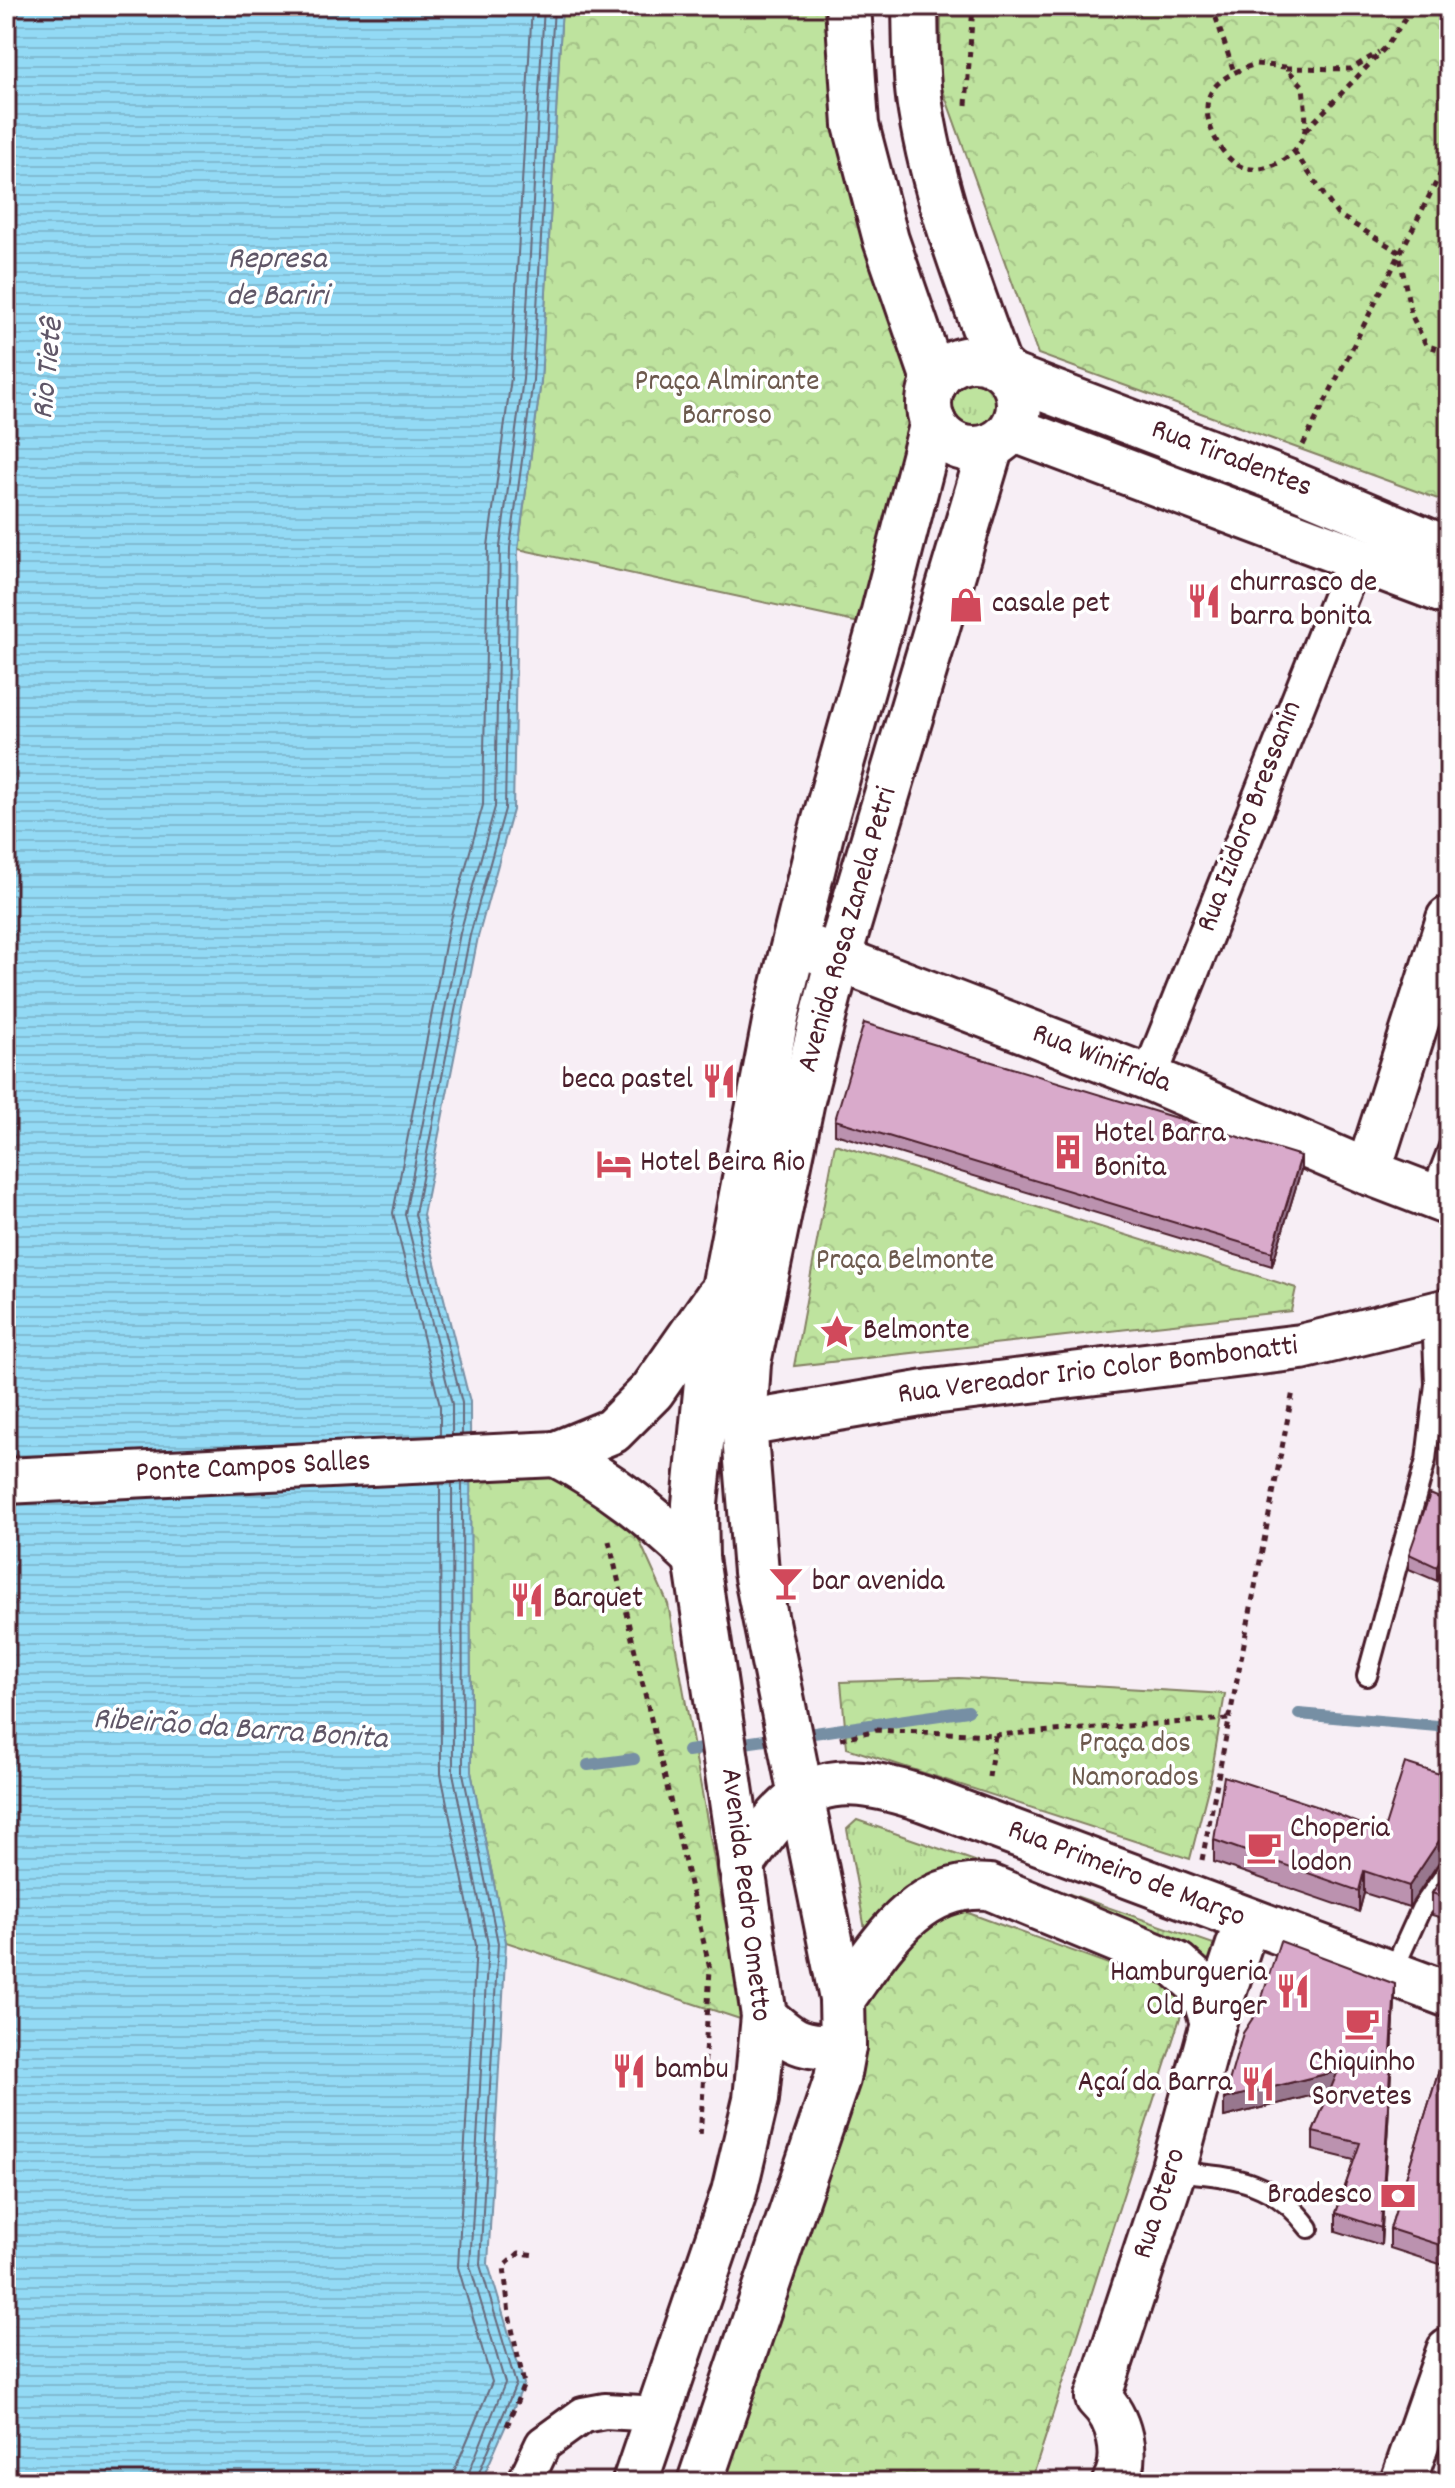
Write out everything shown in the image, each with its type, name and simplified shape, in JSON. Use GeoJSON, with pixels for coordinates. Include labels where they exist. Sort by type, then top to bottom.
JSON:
{"type":"FeatureCollection","features":[{"type":"Feature","properties":{"kind":"main road"},"geometry":{"type":"LineString","coordinates":[[848,6],[856,125],[886,240],[934,402],[951,443],[964,448],[1002,438],[1018,412],[1018,393],[1004,370],[954,243],[931,162],[920,108],[915,6]]}},
{"type":"Feature","properties":{"kind":"main road"},"geometry":{"type":"LineString","coordinates":[[934,402],[943,370],[970,359],[1004,370]]}},
{"type":"Feature","properties":{"kind":"main road","name":"Rua Tiradentes"},"geometry":{"type":"LineString","coordinates":[[1004,370],[1285,481],[1449,550]]}},
{"type":"Feature","properties":{"kind":"main road","name":"Avenida Rosa Zanela Petri"},"geometry":{"type":"LineString","coordinates":[[721,1293],[795,942],[821,834],[880,627],[934,402]]}},
{"type":"Feature","properties":{"kind":"main road","name":"Avenida Rosa Zanela Petri"},"geometry":{"type":"LineString","coordinates":[[744,1424],[748,1363],[758,1310],[802,1100],[838,959],[1002,438]]}},
{"type":"Feature","properties":{"kind":"main road","name":"Rua Tiradentes"},"geometry":{"type":"LineString","coordinates":[[1002,438],[1356,557],[1449,593]]}},
{"type":"Feature","properties":{"kind":"main road"},"geometry":{"type":"LineString","coordinates":[[1368,1172],[1449,919]]}},
{"type":"Feature","properties":{"kind":"main road","name":"Rua Winifrida"},"geometry":{"type":"LineString","coordinates":[[795,942],[1149,1078],[1368,1172],[1439,1199]]}},
{"type":"Feature","properties":{"kind":"main road"},"geometry":{"type":"LineString","coordinates":[[556,1454],[612,1431],[652,1391],[721,1293]]}},
{"type":"Feature","properties":{"kind":"main road","name":"Avenida Pedro Ometto"},"geometry":{"type":"LineString","coordinates":[[635,2482],[734,2192],[756,2099],[764,2016],[696,1558],[699,1445],[721,1293]]}},
{"type":"Feature","properties":{"kind":"main road","name":"Rua Vereador Irio Color Bombonatti"},"geometry":{"type":"LineString","coordinates":[[744,1424],[932,1392],[1301,1347],[1441,1313]]}},
{"type":"Feature","properties":{"kind":"main road"},"geometry":{"type":"LineString","coordinates":[[700,2482],[837,2079],[843,2046],[842,1999],[756,1572],[744,1424]]}},
{"type":"Feature","properties":{"kind":"main road"},"geometry":{"type":"LineString","coordinates":[[556,1454],[601,1478],[637,1505],[696,1558]]}},
{"type":"Feature","properties":{"kind":"main road","name":"Ponte Campos Salles"},"geometry":{"type":"LineString","coordinates":[[6,1481],[556,1454]]}},
{"type":"Feature","properties":{"kind":"main road","name":"Rua Primeiro de Março"},"geometry":{"type":"LineString","coordinates":[[799,1795],[842,1782],[895,1789],[1449,1995]]}},
{"type":"Feature","properties":{"kind":"main road"},"geometry":{"type":"LineString","coordinates":[[741,1866],[775,1816],[799,1795]]}},
{"type":"Feature","properties":{"kind":"main road","name":"Rua Primeiro de Março"},"geometry":{"type":"LineString","coordinates":[[842,1999],[885,1940],[907,1917],[946,1890],[979,1886],[989,1887],[1176,1964],[1202,1987],[1213,2023]]}},
{"type":"Feature","properties":{"kind":"main road","name":"Rua Otero"},"geometry":{"type":"LineString","coordinates":[[1115,2482],[1119,2474],[1120,2436],[1111,2410],[1098,2398],[1173,2171],[1213,2023],[1247,1921]]}},
{"type":"Feature","properties":{"kind":"main road"},"geometry":{"type":"LineString","coordinates":[[764,2016],[790,2040],[812,2047],[843,2046]]}},
{"type":"Feature","properties":{"kind":"main road"},"geometry":{"type":"LineString","coordinates":[[1403,2482],[1449,2351]]}},
{"type":"Feature","properties":{"kind":"main road"},"geometry":{"type":"LineString","coordinates":[[659,2414],[715,2437]]}},
{"type":"Feature","properties":{"kind":"street","name":"Rua Izidoro Bressanin"},"geometry":{"type":"LineString","coordinates":[[1149,1078],[1356,557]]}},
{"type":"Feature","properties":{"kind":"street"},"geometry":{"type":"LineString","coordinates":[[525,2482],[543,2444],[583,2415],[605,2411],[659,2414]]}},
{"type":"Feature","properties":{"kind":"lane"},"geometry":{"type":"LineString","coordinates":[[1439,1199],[1449,1146]]}},
{"type":"Feature","properties":{"kind":"lane"},"geometry":{"type":"LineString","coordinates":[[1367,1676],[1426,1460],[1441,1313]]}},
{"type":"Feature","properties":{"kind":"lane"},"geometry":{"type":"LineString","coordinates":[[1392,1973],[1421,1909],[1449,1869]]}},
{"type":"Feature","properties":{"kind":"lane"},"geometry":{"type":"LineString","coordinates":[[1173,2171],[1254,2182],[1273,2192],[1309,2228]]}},
{"type":"Feature","properties":{"kind":"path"},"geometry":{"type":"LineString","coordinates":[[966,110],[973,6]]}},
{"type":"Feature","properties":{"kind":"path"},"geometry":{"type":"LineString","coordinates":[[1212,6],[1234,72]]}},
{"type":"Feature","properties":{"kind":"path"},"geometry":{"type":"LineString","coordinates":[[1385,48],[1351,69],[1256,64],[1234,72],[1213,88],[1205,103],[1206,118],[1222,153],[1245,168],[1276,165],[1294,151],[1305,131],[1385,48],[1414,6]]}},
{"type":"Feature","properties":{"kind":"path"},"geometry":{"type":"LineString","coordinates":[[1285,67],[1303,86],[1305,131]]}},
{"type":"Feature","properties":{"kind":"path"},"geometry":{"type":"LineString","coordinates":[[1294,151],[1337,214],[1399,252],[1416,324],[1426,345],[1449,353]]}},
{"type":"Feature","properties":{"kind":"path"},"geometry":{"type":"LineString","coordinates":[[1285,481],[1449,157]]}},
{"type":"Feature","properties":{"kind":"path"},"geometry":{"type":"LineString","coordinates":[[1195,1901],[1301,1347]]}},
{"type":"Feature","properties":{"kind":"path"},"geometry":{"type":"LineString","coordinates":[[605,1535],[613,1547],[710,1969],[700,2142]]}},
{"type":"Feature","properties":{"kind":"path"},"geometry":{"type":"LineString","coordinates":[[788,1736],[876,1730],[995,1735],[1229,1719]]}},
{"type":"Feature","properties":{"kind":"path"},"geometry":{"type":"LineString","coordinates":[[524,2384],[509,2315],[504,2266],[519,2253],[537,2255]]}},
{"type":"Feature","properties":{"kind":"green space","name":"Praça Almirante Barroso"},"geometry":{"type":"Polygon","coordinates":[[[562,6],[839,6],[863,194],[925,405],[878,627],[518,549],[541,381],[562,6]]]}},
{"type":"Feature","properties":{"kind":"green space"},"geometry":{"type":"Polygon","coordinates":[[[941,6],[1449,6],[1449,503],[1038,354],[940,82],[941,6]]]}},
{"type":"Feature","properties":{"kind":"green space"},"geometry":{"type":"Polygon","coordinates":[[[976,366],[1004,386],[1012,399],[1013,418],[979,447],[966,447],[943,434],[935,396],[951,373],[976,366]]]}},
{"type":"Feature","properties":{"kind":"green space","name":"Praça Belmonte"},"geometry":{"type":"Polygon","coordinates":[[[835,1144],[1296,1288],[1291,1311],[794,1366],[835,1144]]]}},
{"type":"Feature","properties":{"kind":"green space"},"geometry":{"type":"Polygon","coordinates":[[[535,1467],[631,1522],[668,1604],[743,2020],[506,1942],[471,1772],[470,1469],[535,1467]]]}},
{"type":"Feature","properties":{"kind":"green space","name":"Praça dos Namorados"},"geometry":{"type":"Polygon","coordinates":[[[959,1678],[1225,1694],[1210,1781],[1190,1859],[847,1748],[841,1682],[959,1678]]]}},
{"type":"Feature","properties":{"kind":"green space"},"geometry":{"type":"Polygon","coordinates":[[[857,1820],[1228,1949],[1214,1992],[982,1878],[869,1952],[847,1829],[857,1820]]]}},
{"type":"Feature","properties":{"kind":"green space"},"geometry":{"type":"Polygon","coordinates":[[[963,1911],[1188,1993],[1031,2482],[708,2482],[842,2056],[872,1989],[930,1920],[963,1911]]]}},
{"type":"Feature","properties":{"kind":"water","name":"Represa de Bariri"},"geometry":{"type":"Polygon","coordinates":[[[6,6],[562,6],[541,381],[518,549],[513,810],[478,937],[423,1215],[470,1402],[471,1772],[506,1942],[488,2264],[524,2384],[481,2482],[6,2482],[6,6]]]}},
{"type":"Feature","properties":{"kind":"building","name":"Hotel Barra Bonita"},"geometry":{"type":"Polygon","coordinates":[[[864,1023],[1301,1156],[1272,1252],[835,1120],[864,1023]]]}},
{"type":"Feature","properties":{"kind":"building"},"geometry":{"type":"Polygon","coordinates":[[[1430,1494],[1449,1502],[1449,1533],[1437,1567],[1409,1554],[1430,1494]]]}},
{"type":"Feature","properties":{"kind":"building"},"geometry":{"type":"Polygon","coordinates":[[[1405,1763],[1449,1777],[1449,1836],[1439,1841],[1409,1886],[1364,1871],[1359,1891],[1214,1840],[1224,1776],[1316,1806],[1383,1833],[1405,1763]]]}},
{"type":"Feature","properties":{"kind":"building"},"geometry":{"type":"Polygon","coordinates":[[[1449,1867],[1449,1899],[1432,1893],[1449,1867]]]}},
{"type":"Feature","properties":{"kind":"building"},"geometry":{"type":"Polygon","coordinates":[[[1280,1941],[1395,1984],[1381,2228],[1336,2213],[1360,2143],[1313,2132],[1338,2071],[1224,2099],[1243,2033],[1258,2010],[1280,1941]]]}},
{"type":"Feature","properties":{"kind":"building"},"geometry":{"type":"Polygon","coordinates":[[[1449,2038],[1449,2229],[1443,2246],[1390,2229],[1449,2038]]]}},
{"type":"Feature","properties":{"kind":"waterway","name":"Ribeirão da Barra Bonita"},"geometry":{"type":"LineString","coordinates":[[688,1751],[968,1711]]}},
{"type":"Feature","properties":{"kind":"waterway","name":"Ribeirão da Barra Bonita"},"geometry":{"type":"LineString","coordinates":[[1299,1714],[1449,1727]]}},
{"type":"Feature","properties":{"kind":"waterway","name":"Ribeirão da Barra Bonita"},"geometry":{"type":"LineString","coordinates":[[588,1765],[634,1759]]}},
{"type":"Feature","properties":{"kind":"place","name":"churrasco de barra bonita"},"geometry":{"type":"Point","coordinates":[1204,601]}},
{"type":"Feature","properties":{"kind":"place","name":"casale pet"},"geometry":{"type":"Point","coordinates":[966,605]}},
{"type":"Feature","properties":{"kind":"place","name":"beca pastel"},"geometry":{"type":"Point","coordinates":[719,1081]}},
{"type":"Feature","properties":{"kind":"place","name":"Hotel Barra Bonita"},"geometry":{"type":"Point","coordinates":[1068,1152]}},
{"type":"Feature","properties":{"kind":"place","name":"Hotel Beira Rio"},"geometry":{"type":"Point","coordinates":[614,1164]}},
{"type":"Feature","properties":{"kind":"place","name":"Belmonte"},"geometry":{"type":"Point","coordinates":[837,1332]}},
{"type":"Feature","properties":{"kind":"place","name":"bar avenida"},"geometry":{"type":"Point","coordinates":[786,1583]}},
{"type":"Feature","properties":{"kind":"place","name":"Barquet"},"geometry":{"type":"Point","coordinates":[527,1600]}},
{"type":"Feature","properties":{"kind":"place","name":"Choperia lodon"},"geometry":{"type":"Point","coordinates":[1264,1847]}},
{"type":"Feature","properties":{"kind":"place","name":"Hamburgueria Old Burger"},"geometry":{"type":"Point","coordinates":[1293,1991]}},
{"type":"Feature","properties":{"kind":"place","name":"Chiquinho Sorvetes"},"geometry":{"type":"Point","coordinates":[1362,2023]}},
{"type":"Feature","properties":{"kind":"place","name":"bambu"},"geometry":{"type":"Point","coordinates":[629,2071]}},
{"type":"Feature","properties":{"kind":"place","name":"Açaí da Barra"},"geometry":{"type":"Point","coordinates":[1258,2084]}},
{"type":"Feature","properties":{"kind":"place","name":"Bradesco"},"geometry":{"type":"Point","coordinates":[1398,2196]}},
{"type":"Feature","properties":{"kind":"water label","name":"Rio Tietê"},"geometry":{"type":"Point","coordinates":[50,369]}}]}
